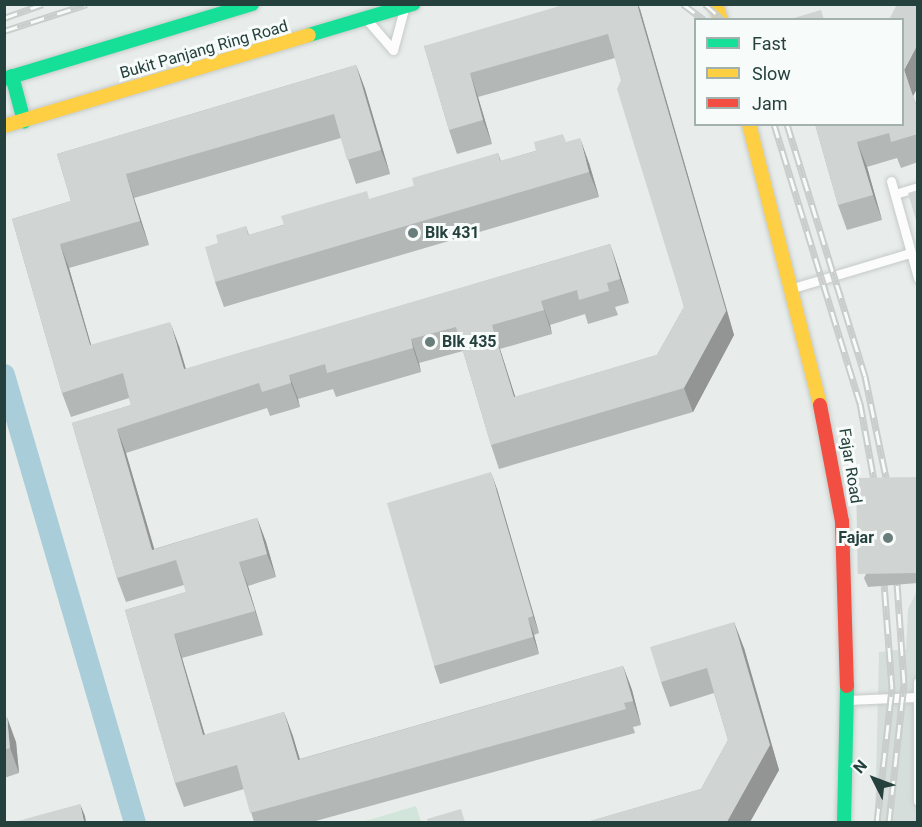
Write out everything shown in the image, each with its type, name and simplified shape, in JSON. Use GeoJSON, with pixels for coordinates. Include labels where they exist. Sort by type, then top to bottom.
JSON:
{"type":"FeatureCollection","features":[{"type":"Feature","properties":{"kind":"street","name":"Bukit Panjang Ring Road"},"geometry":{"type":"LineString","coordinates":[[8,77],[252,4]]}},
{"type":"Feature","properties":{"kind":"street","name":"Bukit Panjang Ring Road"},"geometry":{"type":"LineString","coordinates":[[4,126],[409,6]]}},
{"type":"Feature","properties":{"kind":"street"},"geometry":{"type":"LineString","coordinates":[[8,77],[24,121]]}},
{"type":"Feature","properties":{"kind":"street","name":"Fajar Road"},"geometry":{"type":"LineString","coordinates":[[750,126],[824,410],[841,510],[846,700],[844,822]]}},
{"type":"Feature","properties":{"kind":"lane"},"geometry":{"type":"LineString","coordinates":[[366,20],[393,50],[409,6]]}},
{"type":"Feature","properties":{"kind":"lane"},"geometry":{"type":"LineString","coordinates":[[891,181],[918,278]]}},
{"type":"Feature","properties":{"kind":"lane"},"geometry":{"type":"LineString","coordinates":[[895,194],[918,187]]}},
{"type":"Feature","properties":{"kind":"lane"},"geometry":{"type":"LineString","coordinates":[[793,288],[910,253]]}},
{"type":"Feature","properties":{"kind":"lane"},"geometry":{"type":"LineString","coordinates":[[918,682],[918,801]]}},
{"type":"Feature","properties":{"kind":"lane"},"geometry":{"type":"LineString","coordinates":[[846,700],[917,698]]}},
{"type":"Feature","properties":{"kind":"shaded area"},"geometry":{"type":"Polygon","coordinates":[[[917,591],[917,822],[875,822],[879,652],[906,649],[908,609],[917,591]]]}},
{"type":"Feature","properties":{"kind":"green space"},"geometry":{"type":"Polygon","coordinates":[[[416,806],[421,822],[362,822],[416,806]]]}},
{"type":"Feature","properties":{"kind":"building"},"geometry":{"type":"Polygon","coordinates":[[[566,4],[637,4],[726,311],[684,388],[491,445],[456,327],[411,339],[413,348],[327,373],[325,364],[289,375],[291,383],[262,392],[259,383],[117,429],[152,550],[257,518],[267,554],[239,562],[255,611],[174,634],[203,735],[284,712],[298,760],[623,666],[633,701],[624,703],[626,709],[250,813],[237,765],[175,783],[125,610],[186,592],[176,560],[117,578],[72,423],[131,405],[123,373],[62,393],[12,219],[71,201],[57,154],[356,65],[381,150],[347,160],[334,114],[126,174],[140,221],[60,244],[90,345],[170,322],[184,369],[610,244],[620,279],[607,283],[609,291],[579,300],[577,290],[541,301],[544,310],[492,325],[514,397],[657,355],[684,307],[617,89],[621,80],[608,34],[470,73],[483,120],[449,130],[424,46],[566,4]]]}},
{"type":"Feature","properties":{"kind":"building"},"geometry":{"type":"Polygon","coordinates":[[[897,4],[918,4],[918,44],[904,70],[904,18],[890,18],[897,4]]]}},
{"type":"Feature","properties":{"kind":"building"},"geometry":{"type":"Polygon","coordinates":[[[821,10],[823,18],[794,18],[821,10]]]}},
{"type":"Feature","properties":{"kind":"building"},"geometry":{"type":"Polygon","coordinates":[[[904,70],[918,111],[918,134],[891,142],[889,133],[857,142],[873,195],[838,205],[816,126],[904,126],[904,70]]]}},
{"type":"Feature","properties":{"kind":"building"},"geometry":{"type":"Polygon","coordinates":[[[563,134],[566,142],[580,138],[589,172],[215,282],[205,247],[218,243],[216,235],[246,226],[248,235],[284,225],[281,216],[367,191],[369,199],[414,186],[412,178],[498,153],[500,161],[536,151],[534,142],[563,134]]]}},
{"type":"Feature","properties":{"kind":"building"},"geometry":{"type":"Polygon","coordinates":[[[918,190],[918,227],[908,193],[918,190]]]}},
{"type":"Feature","properties":{"kind":"building"},"geometry":{"type":"Polygon","coordinates":[[[491,472],[533,616],[528,618],[533,637],[434,666],[387,503],[491,472]]]}},
{"type":"Feature","properties":{"kind":"building"},"geometry":{"type":"Polygon","coordinates":[[[917,477],[918,573],[858,574],[856,478],[917,477]]]}},
{"type":"Feature","properties":{"kind":"building"},"geometry":{"type":"Polygon","coordinates":[[[734,622],[770,745],[727,822],[587,822],[701,789],[728,740],[707,668],[661,682],[650,647],[734,622]]]}},
{"type":"Feature","properties":{"kind":"building"},"geometry":{"type":"Polygon","coordinates":[[[4,717],[7,717],[10,748],[4,750],[4,717]]]}},
{"type":"Feature","properties":{"kind":"building"},"geometry":{"type":"Polygon","coordinates":[[[80,804],[84,822],[14,822],[80,804]]]}},
{"type":"Feature","properties":{"kind":"building"},"geometry":{"type":"Polygon","coordinates":[[[461,809],[465,822],[428,822],[427,819],[461,809]]]}},
{"type":"Feature","properties":{"kind":"waterway"},"geometry":{"type":"LineString","coordinates":[[4,375],[135,822]]}},
{"type":"Feature","properties":{"kind":"railway"},"geometry":{"type":"LineString","coordinates":[[4,18],[43,4]]}},
{"type":"Feature","properties":{"kind":"railway"},"geometry":{"type":"LineString","coordinates":[[4,31],[87,4]]}},
{"type":"Feature","properties":{"kind":"railway"},"geometry":{"type":"LineString","coordinates":[[683,4],[701,18]]}},
{"type":"Feature","properties":{"kind":"railway"},"geometry":{"type":"LineString","coordinates":[[705,4],[721,18]]}},
{"type":"Feature","properties":{"kind":"railway"},"geometry":{"type":"LineString","coordinates":[[775,126],[860,403],[877,497]]}},
{"type":"Feature","properties":{"kind":"railway"},"geometry":{"type":"LineString","coordinates":[[788,126],[865,376],[890,497]]}},
{"type":"Feature","properties":{"kind":"railway"},"geometry":{"type":"LineString","coordinates":[[877,822],[892,689],[883,569]]}},
{"type":"Feature","properties":{"kind":"railway"},"geometry":{"type":"LineString","coordinates":[[889,822],[904,683],[896,569]]}},
{"type":"Feature","properties":{"kind":"traffic: fast"},"geometry":{"type":"LineString","coordinates":[[4,79],[252,4]]}},
{"type":"Feature","properties":{"kind":"traffic: fast"},"geometry":{"type":"LineString","coordinates":[[309,35],[413,4]]}},
{"type":"Feature","properties":{"kind":"traffic: fast"},"geometry":{"type":"LineString","coordinates":[[12,76],[24,121]]}},
{"type":"Feature","properties":{"kind":"traffic: fast"},"geometry":{"type":"LineString","coordinates":[[844,822],[847,686]]}},
{"type":"Feature","properties":{"kind":"traffic: slow"},"geometry":{"type":"LineString","coordinates":[[716,4],[720,18]]}},
{"type":"Feature","properties":{"kind":"traffic: slow"},"geometry":{"type":"LineString","coordinates":[[4,126],[309,35]]}},
{"type":"Feature","properties":{"kind":"traffic: slow"},"geometry":{"type":"LineString","coordinates":[[750,126],[820,405]]}},
{"type":"Feature","properties":{"kind":"traffic: jam"},"geometry":{"type":"LineString","coordinates":[[820,405],[842,521],[847,686]]}},
{"type":"Feature","properties":{"kind":"place","name":"Blk 431"},"geometry":{"type":"Point","coordinates":[413,233]}},
{"type":"Feature","properties":{"kind":"place","name":"Blk 435"},"geometry":{"type":"Point","coordinates":[430,342]}},
{"type":"Feature","properties":{"kind":"place","name":"Fajar"},"geometry":{"type":"Point","coordinates":[888,538]}}]}
